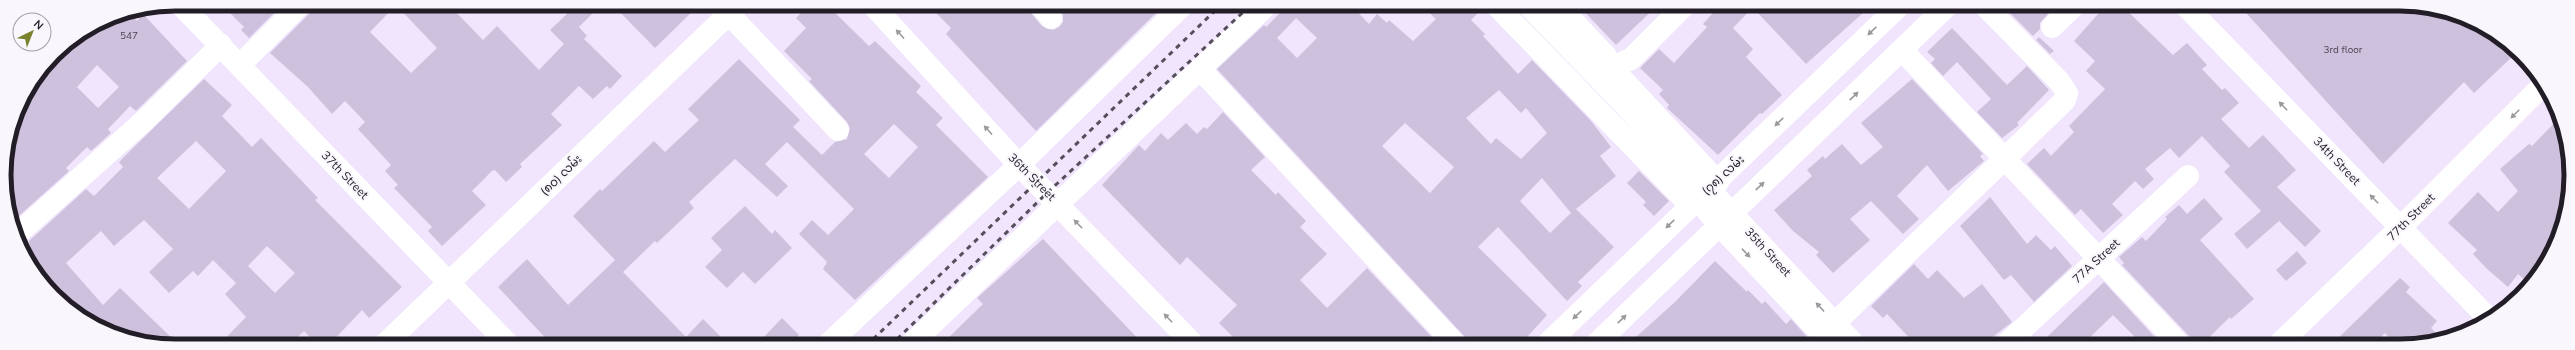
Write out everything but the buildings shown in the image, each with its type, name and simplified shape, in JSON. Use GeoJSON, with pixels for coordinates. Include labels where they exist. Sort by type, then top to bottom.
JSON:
{"type":"FeatureCollection","features":[{"type":"Feature","properties":{"kind":"street","name":"37th Street"},"geometry":{"type":"LineString","coordinates":[[187,11],[503,339]]}},
{"type":"Feature","properties":{"kind":"street"},"geometry":{"type":"LineString","coordinates":[[240,65],[294,11]]}},
{"type":"Feature","properties":{"kind":"street","name":"(၈၀) လမ်း"},"geometry":{"type":"LineString","coordinates":[[390,339],[729,11]]}},
{"type":"Feature","properties":{"kind":"street"},"geometry":{"type":"LineString","coordinates":[[735,11],[838,130]]}},
{"type":"Feature","properties":{"kind":"street","name":"36th Street"},"geometry":{"type":"LineString","coordinates":[[878,11],[1019,165],[1058,203],[1189,339]]}},
{"type":"Feature","properties":{"kind":"street"},"geometry":{"type":"LineString","coordinates":[[833,339],[1019,165],[1177,11]]}},
{"type":"Feature","properties":{"kind":"street"},"geometry":{"type":"LineString","coordinates":[[916,339],[1261,11]]}},
{"type":"Feature","properties":{"kind":"street"},"geometry":{"type":"LineString","coordinates":[[1503,11],[1703,193]]}},
{"type":"Feature","properties":{"kind":"street","name":"35th Street"},"geometry":{"type":"LineString","coordinates":[[1535,11],[1624,104],[1676,162],[1827,339]]}},
{"type":"Feature","properties":{"kind":"street"},"geometry":{"type":"LineString","coordinates":[[1564,11],[1606,56],[1612,67],[1703,193]]}},
{"type":"Feature","properties":{"kind":"street"},"geometry":{"type":"LineString","coordinates":[[1612,67],[1631,59],[1679,11]]}},
{"type":"Feature","properties":{"kind":"street","name":"(၇၈) လမ်း"},"geometry":{"type":"LineString","coordinates":[[1552,339],[1894,11]]}},
{"type":"Feature","properties":{"kind":"street"},"geometry":{"type":"LineString","coordinates":[[1601,339],[1942,11]]}},
{"type":"Feature","properties":{"kind":"street"},"geometry":{"type":"LineString","coordinates":[[1835,323],[2006,160],[2065,100],[2067,93],[2059,81],[1990,11]]}},
{"type":"Feature","properties":{"kind":"street"},"geometry":{"type":"LineString","coordinates":[[2052,27],[2069,11]]}},
{"type":"Feature","properties":{"kind":"street","name":"34th Street"},"geometry":{"type":"LineString","coordinates":[[2191,11],[2485,315]]}},
{"type":"Feature","properties":{"kind":"street"},"geometry":{"type":"LineString","coordinates":[[21,230],[145,120],[221,45]]}},
{"type":"Feature","properties":{"kind":"street"},"geometry":{"type":"LineString","coordinates":[[1902,50],[2174,339]]}},
{"type":"Feature","properties":{"kind":"street"},"geometry":{"type":"LineString","coordinates":[[1200,69],[1451,339]]}},
{"type":"Feature","properties":{"kind":"street","name":"77th Street"},"geometry":{"type":"LineString","coordinates":[[2288,339],[2539,89]]}},
{"type":"Feature","properties":{"kind":"street","name":"77A Street"},"geometry":{"type":"LineString","coordinates":[[2012,339],[2188,176]]}},
{"type":"Feature","properties":{"kind":"street","name":"35th Street"},"geometry":{"type":"LineString","coordinates":[[1726,219],[1835,323],[1850,339]]}},
{"type":"Feature","properties":{"kind":"railway"},"geometry":{"type":"LineString","coordinates":[[873,339],[1215,11]]}},
{"type":"Feature","properties":{"kind":"railway"},"geometry":{"type":"LineString","coordinates":[[897,339],[1048,192],[1244,11]]}}]}
